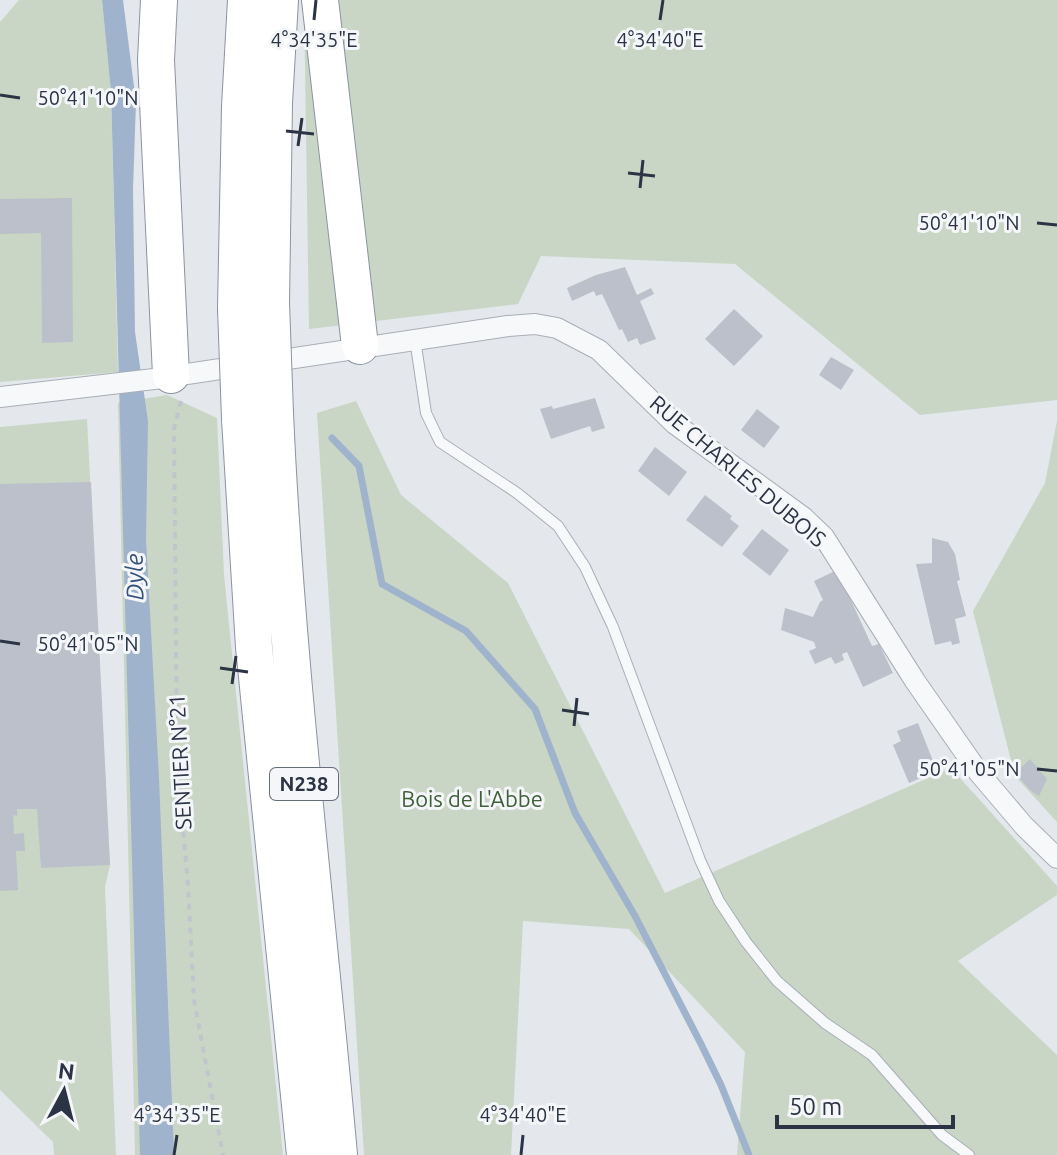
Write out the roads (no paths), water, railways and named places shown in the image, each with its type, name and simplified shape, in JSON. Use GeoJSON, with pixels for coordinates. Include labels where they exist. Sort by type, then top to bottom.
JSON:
{"type":"FeatureCollection","features":[{"type":"Feature","properties":{"kind":"highway"},"geometry":{"type":"LineString","coordinates":[[159,0],[156,60],[174,375]]}},
{"type":"Feature","properties":{"kind":"highway","name":"N238"},"geometry":{"type":"LineString","coordinates":[[246,0],[240,107],[236,308],[240,419],[254,647],[305,1155]]}},
{"type":"Feature","properties":{"kind":"highway","name":"N238"},"geometry":{"type":"LineString","coordinates":[[280,0],[274,103],[271,303],[280,524],[339,1155]]}},
{"type":"Feature","properties":{"kind":"highway"},"geometry":{"type":"LineString","coordinates":[[320,0],[360,346]]}},
{"type":"Feature","properties":{"kind":"street","name":"RUE CHARLES DUBOIS"},"geometry":{"type":"LineString","coordinates":[[0,397],[535,324],[557,328],[599,350],[675,424],[803,517],[824,537],[963,751],[1024,826],[1057,858]]}},
{"type":"Feature","properties":{"kind":"lane"},"geometry":{"type":"LineString","coordinates":[[415,339],[426,413],[440,442],[517,493],[558,526],[585,567],[613,627],[700,860],[719,901],[746,942],[777,981],[825,1023],[872,1055],[942,1135],[969,1155]]}},
{"type":"Feature","properties":{"kind":"water","name":"Dyle"},"geometry":{"type":"Polygon","coordinates":[[[102,0],[123,0],[136,102],[133,189],[135,332],[148,421],[146,539],[174,1155],[140,1155],[111,92],[102,0]]]}},
{"type":"Feature","properties":{"kind":"waterway"},"geometry":{"type":"LineString","coordinates":[[332,438],[359,466],[382,584],[466,631],[535,709],[575,813],[635,916],[701,1044],[749,1155]]}},
{"type":"Feature","properties":{"kind":"park label","name":"Bois de L'Abbe"},"geometry":{"type":"Point","coordinates":[472,799]}}]}
